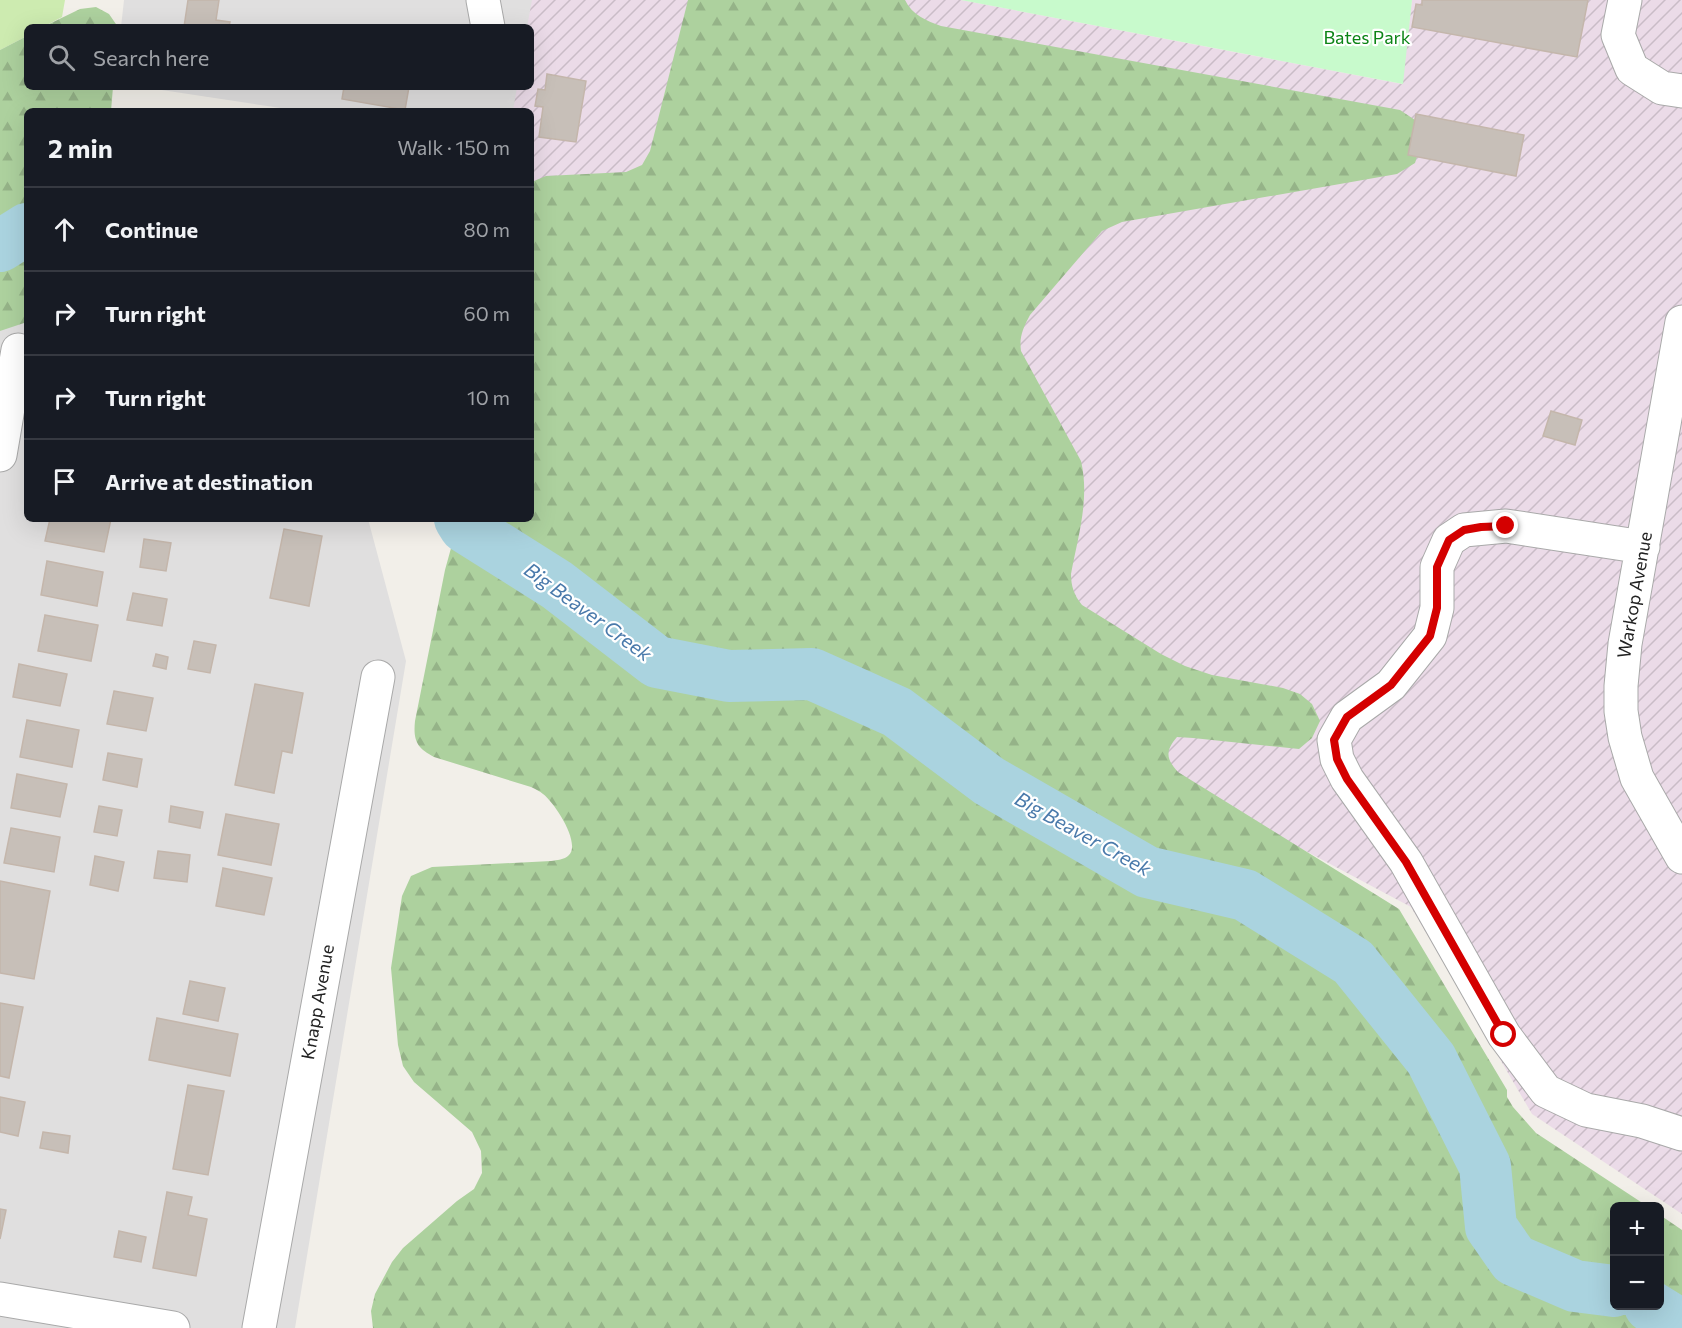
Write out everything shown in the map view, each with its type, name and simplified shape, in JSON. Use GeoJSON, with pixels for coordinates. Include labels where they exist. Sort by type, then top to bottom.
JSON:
{"type":"FeatureCollection","features":[{"type":"Feature","properties":{"kind":"street"},"geometry":{"type":"LineString","coordinates":[[483,0],[487,24]]}},
{"type":"Feature","properties":{"kind":"street"},"geometry":{"type":"LineString","coordinates":[[1625,0],[1618,35],[1632,69],[1672,90]]}},
{"type":"Feature","properties":{"kind":"street","name":"Warkop Avenue"},"geometry":{"type":"LineString","coordinates":[[1682,322],[1625,644],[1621,686],[1621,711],[1625,737],[1637,778],[1682,857]]}},
{"type":"Feature","properties":{"kind":"street"},"geometry":{"type":"LineString","coordinates":[[0,455],[18,350]]}},
{"type":"Feature","properties":{"kind":"street"},"geometry":{"type":"LineString","coordinates":[[1643,547],[1506,526],[1464,530],[1449,540],[1437,567],[1437,608],[1430,636],[1391,685],[1347,717],[1334,740],[1337,759],[1347,779],[1406,862],[1504,1035],[1546,1091],[1586,1110],[1642,1121],[1682,1134]]}},
{"type":"Feature","properties":{"kind":"street","name":"Knapp Avenue"},"geometry":{"type":"LineString","coordinates":[[259,1328],[378,676]]}},
{"type":"Feature","properties":{"kind":"street"},"geometry":{"type":"LineString","coordinates":[[0,1299],[172,1328]]}},
{"type":"Feature","properties":{"kind":"shaded area"},"geometry":{"type":"Polygon","coordinates":[[[124,0],[691,0],[534,109],[280,108],[162,90],[534,90],[534,24],[121,24],[124,0]]]}},
{"type":"Feature","properties":{"kind":"shaded area"},"geometry":{"type":"Polygon","coordinates":[[[532,0],[961,0],[1402,84],[1412,0],[1682,0],[1682,1214],[1532,1114],[1411,907],[534,441],[534,108],[514,108],[516,90],[534,90],[534,24],[528,24],[532,0]]]}},
{"type":"Feature","properties":{"kind":"shaded area"},"geometry":{"type":"Polygon","coordinates":[[[0,302],[24,303],[24,522],[369,522],[406,661],[295,1328],[0,1328],[0,302]]]}},
{"type":"Feature","properties":{"kind":"green space"},"geometry":{"type":"Polygon","coordinates":[[[0,0],[65,0],[62,17],[49,24],[24,24],[24,38],[0,50],[0,0]]]}},
{"type":"Feature","properties":{"kind":"green space"},"geometry":{"type":"Polygon","coordinates":[[[688,0],[905,0],[916,14],[941,26],[1400,110],[1415,120],[1423,137],[1415,163],[1397,174],[1122,222],[1102,231],[1030,315],[1022,333],[1021,351],[1081,461],[1084,503],[1071,574],[1072,586],[1082,605],[1161,654],[1185,666],[1212,675],[1283,688],[1300,694],[1312,704],[1320,721],[1312,738],[1299,749],[1177,737],[1170,747],[1169,759],[1178,772],[1399,909],[1507,1090],[1507,1097],[1513,1107],[1536,1133],[1641,1202],[1610,1202],[1610,1310],[1664,1310],[1664,1218],[1682,1230],[1682,1328],[373,1328],[371,1311],[375,1294],[392,1262],[403,1248],[474,1189],[482,1173],[481,1151],[472,1132],[414,1082],[403,1066],[398,1045],[391,968],[402,896],[411,876],[432,867],[560,860],[569,855],[572,849],[572,842],[565,823],[542,793],[531,787],[434,757],[420,747],[415,734],[415,721],[445,570],[458,522],[534,522],[534,181],[546,176],[626,172],[642,165],[650,151],[688,0]]]}},
{"type":"Feature","properties":{"kind":"green space","name":"Bates Park"},"geometry":{"type":"Polygon","coordinates":[[[961,0],[1412,0],[1403,84],[961,0]]]}},
{"type":"Feature","properties":{"kind":"green space"},"geometry":{"type":"Polygon","coordinates":[[[96,7],[109,14],[116,24],[49,24],[80,9],[96,7]]]}},
{"type":"Feature","properties":{"kind":"green space"},"geometry":{"type":"Polygon","coordinates":[[[24,38],[24,90],[113,90],[111,108],[24,108],[24,323],[0,331],[0,50],[24,38]]]}},
{"type":"Feature","properties":{"kind":"building"},"geometry":{"type":"Polygon","coordinates":[[[188,0],[219,0],[216,20],[230,22],[230,24],[184,24],[188,0]]]}},
{"type":"Feature","properties":{"kind":"building"},"geometry":{"type":"Polygon","coordinates":[[[1422,0],[1588,0],[1577,57],[1412,27],[1416,4],[1422,5],[1422,0]]]}},
{"type":"Feature","properties":{"kind":"building"},"geometry":{"type":"Polygon","coordinates":[[[547,74],[586,81],[576,142],[539,137],[543,107],[535,106],[538,89],[545,90],[547,74]]]}},
{"type":"Feature","properties":{"kind":"building"},"geometry":{"type":"Polygon","coordinates":[[[344,90],[408,90],[405,108],[342,99],[344,90]]]}},
{"type":"Feature","properties":{"kind":"building"},"geometry":{"type":"Polygon","coordinates":[[[1416,114],[1524,135],[1516,176],[1408,155],[1416,114]]]}},
{"type":"Feature","properties":{"kind":"building"},"geometry":{"type":"Polygon","coordinates":[[[1551,411],[1582,420],[1575,445],[1543,436],[1551,411]]]}},
{"type":"Feature","properties":{"kind":"building"},"geometry":{"type":"Polygon","coordinates":[[[49,522],[110,522],[104,552],[45,541],[49,522]]]}},
{"type":"Feature","properties":{"kind":"building"},"geometry":{"type":"Polygon","coordinates":[[[284,529],[322,536],[309,606],[270,598],[284,529]]]}},
{"type":"Feature","properties":{"kind":"building"},"geometry":{"type":"Polygon","coordinates":[[[144,539],[171,543],[166,571],[140,567],[144,539]]]}},
{"type":"Feature","properties":{"kind":"building"},"geometry":{"type":"Polygon","coordinates":[[[47,561],[103,572],[97,606],[41,595],[47,561]]]}},
{"type":"Feature","properties":{"kind":"building"},"geometry":{"type":"Polygon","coordinates":[[[133,593],[167,599],[162,626],[127,620],[133,593]]]}},
{"type":"Feature","properties":{"kind":"building"},"geometry":{"type":"Polygon","coordinates":[[[45,615],[98,625],[91,661],[38,651],[45,615]]]}},
{"type":"Feature","properties":{"kind":"building"},"geometry":{"type":"Polygon","coordinates":[[[194,641],[216,645],[210,673],[188,669],[194,641]]]}},
{"type":"Feature","properties":{"kind":"building"},"geometry":{"type":"Polygon","coordinates":[[[156,654],[168,657],[166,669],[153,666],[156,654]]]}},
{"type":"Feature","properties":{"kind":"building"},"geometry":{"type":"Polygon","coordinates":[[[19,664],[67,674],[60,706],[13,697],[19,664]]]}},
{"type":"Feature","properties":{"kind":"building"},"geometry":{"type":"Polygon","coordinates":[[[255,684],[303,693],[292,753],[282,751],[274,793],[235,785],[255,684]]]}},
{"type":"Feature","properties":{"kind":"building"},"geometry":{"type":"Polygon","coordinates":[[[114,691],[153,698],[146,731],[107,724],[114,691]]]}},
{"type":"Feature","properties":{"kind":"building"},"geometry":{"type":"Polygon","coordinates":[[[27,720],[79,730],[72,767],[20,757],[27,720]]]}},
{"type":"Feature","properties":{"kind":"building"},"geometry":{"type":"Polygon","coordinates":[[[108,753],[142,759],[137,787],[103,780],[108,753]]]}},
{"type":"Feature","properties":{"kind":"building"},"geometry":{"type":"Polygon","coordinates":[[[17,774],[67,784],[60,817],[11,808],[17,774]]]}},
{"type":"Feature","properties":{"kind":"building"},"geometry":{"type":"Polygon","coordinates":[[[99,806],[122,810],[117,836],[94,832],[99,806]]]}},
{"type":"Feature","properties":{"kind":"building"},"geometry":{"type":"Polygon","coordinates":[[[171,806],[203,812],[200,828],[169,822],[171,806]]]}},
{"type":"Feature","properties":{"kind":"building"},"geometry":{"type":"Polygon","coordinates":[[[226,814],[279,824],[271,865],[218,855],[226,814]]]}},
{"type":"Feature","properties":{"kind":"building"},"geometry":{"type":"Polygon","coordinates":[[[11,828],[60,837],[54,872],[4,863],[11,828]]]}},
{"type":"Feature","properties":{"kind":"building"},"geometry":{"type":"Polygon","coordinates":[[[158,851],[190,855],[187,882],[154,878],[158,851]]]}},
{"type":"Feature","properties":{"kind":"building"},"geometry":{"type":"Polygon","coordinates":[[[95,856],[124,862],[118,891],[90,885],[95,856]]]}},
{"type":"Feature","properties":{"kind":"building"},"geometry":{"type":"Polygon","coordinates":[[[223,868],[272,878],[264,915],[216,906],[223,868]]]}},
{"type":"Feature","properties":{"kind":"building"},"geometry":{"type":"Polygon","coordinates":[[[0,881],[50,891],[34,979],[0,973],[0,881]]]}},
{"type":"Feature","properties":{"kind":"building"},"geometry":{"type":"Polygon","coordinates":[[[190,981],[225,988],[218,1021],[183,1014],[190,981]]]}},
{"type":"Feature","properties":{"kind":"building"},"geometry":{"type":"Polygon","coordinates":[[[0,1003],[23,1007],[9,1078],[0,1076],[0,1003]]]}},
{"type":"Feature","properties":{"kind":"building"},"geometry":{"type":"Polygon","coordinates":[[[157,1018],[238,1034],[230,1076],[149,1060],[157,1018]]]}},
{"type":"Feature","properties":{"kind":"building"},"geometry":{"type":"Polygon","coordinates":[[[188,1085],[224,1091],[208,1175],[173,1169],[188,1085]]]}},
{"type":"Feature","properties":{"kind":"building"},"geometry":{"type":"Polygon","coordinates":[[[0,1097],[25,1102],[18,1136],[0,1132],[0,1097]]]}},
{"type":"Feature","properties":{"kind":"building"},"geometry":{"type":"Polygon","coordinates":[[[43,1132],[70,1136],[68,1153],[40,1148],[43,1132]]]}},
{"type":"Feature","properties":{"kind":"building"},"geometry":{"type":"Polygon","coordinates":[[[167,1192],[192,1197],[188,1215],[207,1219],[196,1276],[153,1268],[167,1192]]]}},
{"type":"Feature","properties":{"kind":"building"},"geometry":{"type":"Polygon","coordinates":[[[0,1209],[6,1210],[0,1239],[0,1209]]]}},
{"type":"Feature","properties":{"kind":"building"},"geometry":{"type":"Polygon","coordinates":[[[119,1231],[146,1237],[141,1262],[114,1257],[119,1231]]]}},
{"type":"Feature","properties":{"kind":"waterway","name":"Big Beaver Creek"},"geometry":{"type":"LineString","coordinates":[[0,246],[24,231]]}},
{"type":"Feature","properties":{"kind":"waterway","name":"Big Beaver Creek"},"geometry":{"type":"LineString","coordinates":[[462,522],[465,527],[557,585],[657,662],[729,676],[812,674],[897,712],[989,781],[1147,872],[1245,895],[1353,962],[1431,1059],[1485,1166],[1491,1227],[1514,1260],[1575,1286],[1610,1290]]}},
{"type":"Feature","properties":{"kind":"waterway","name":"Big Beaver Creek"},"geometry":{"type":"LineString","coordinates":[[1656,1310],[1682,1326]]}},
{"type":"Feature","properties":{"kind":"route"},"geometry":{"type":"LineString","coordinates":[[1504,1035],[1406,862],[1347,779],[1337,759],[1334,740],[1347,717],[1391,685],[1430,636],[1437,608],[1437,567],[1449,540],[1464,530],[1506,526]]}}]}
